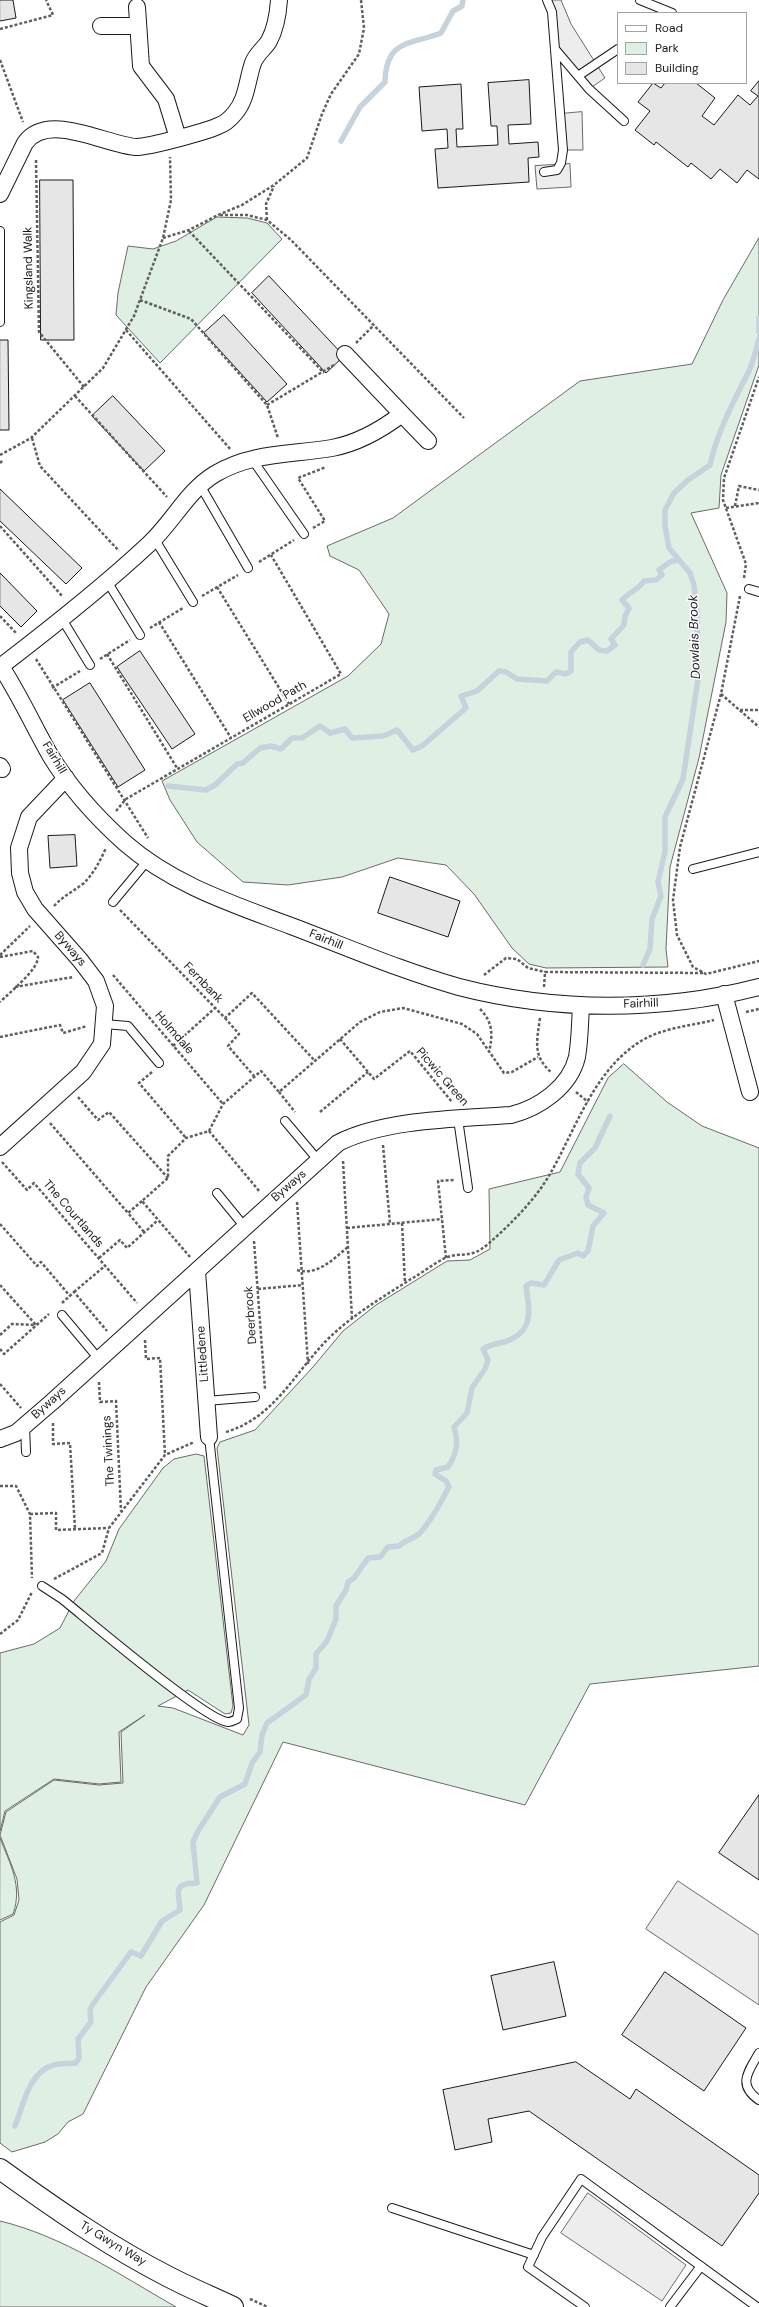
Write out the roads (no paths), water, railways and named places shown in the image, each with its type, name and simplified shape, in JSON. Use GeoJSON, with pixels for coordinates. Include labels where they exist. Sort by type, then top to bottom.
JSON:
{"type":"FeatureCollection","features":[{"type":"Feature","properties":{"kind":"street"},"geometry":{"type":"LineString","coordinates":[[0,194],[32,135],[42,131],[65,130],[89,134],[116,144],[138,147],[220,126],[235,113],[244,99],[253,61],[269,41],[278,18],[278,0]]}},
{"type":"Feature","properties":{"kind":"street"},"geometry":{"type":"LineString","coordinates":[[137,7],[137,26],[141,66],[166,99],[174,139]]}},
{"type":"Feature","properties":{"kind":"street"},"geometry":{"type":"LineString","coordinates":[[101,26],[137,26]]}},
{"type":"Feature","properties":{"kind":"street"},"geometry":{"type":"LineString","coordinates":[[345,354],[428,442]]}},
{"type":"Feature","properties":{"kind":"street"},"geometry":{"type":"LineString","coordinates":[[0,666],[68,614],[129,562],[154,538],[200,485],[215,474],[247,460],[284,453],[333,448],[358,440],[381,430],[402,414]]}},
{"type":"Feature","properties":{"kind":"street","name":"Fairhill"},"geometry":{"type":"LineString","coordinates":[[0,666],[23,703],[50,754],[86,804],[106,824],[148,860],[195,889],[355,952],[457,986],[502,997],[552,1004],[651,1004],[724,994],[759,987]]}},
{"type":"Feature","properties":{"kind":"street","name":"Byways"},"geometry":{"type":"LineString","coordinates":[[0,1147],[82,1072],[102,1044],[105,1006],[96,981],[35,909],[25,892],[20,873],[19,848],[29,818],[66,778]]}},
{"type":"Feature","properties":{"kind":"street"},"geometry":{"type":"LineString","coordinates":[[724,994],[750,1092]]}},
{"type":"Feature","properties":{"kind":"street","name":"Byways"},"geometry":{"type":"LineString","coordinates":[[0,1439],[16,1433],[52,1402],[98,1358],[198,1270],[269,1203],[342,1141],[357,1134],[382,1128],[462,1118],[511,1114],[527,1111],[541,1103],[554,1092],[567,1077],[576,1058],[581,1005]]}},
{"type":"Feature","properties":{"kind":"street","name":"Littledene"},"geometry":{"type":"LineString","coordinates":[[198,1270],[209,1437]]}},
{"type":"Feature","properties":{"kind":"street","name":"Ty Gwyn Way"},"geometry":{"type":"LineString","coordinates":[[0,2169],[50,2205],[120,2249],[169,2277],[233,2307]]}},
{"type":"Feature","properties":{"kind":"lane"},"geometry":{"type":"LineString","coordinates":[[544,172],[557,170],[561,163],[562,150],[552,12],[547,0]]}},
{"type":"Feature","properties":{"kind":"lane"},"geometry":{"type":"LineString","coordinates":[[640,0],[670,12]]}},
{"type":"Feature","properties":{"kind":"lane"},"geometry":{"type":"LineString","coordinates":[[555,49],[578,76],[624,121]]}},
{"type":"Feature","properties":{"kind":"lane"},"geometry":{"type":"LineString","coordinates":[[578,76],[617,50]]}},
{"type":"Feature","properties":{"kind":"lane"},"geometry":{"type":"LineString","coordinates":[[0,231],[0,322]]}},
{"type":"Feature","properties":{"kind":"lane"},"geometry":{"type":"LineString","coordinates":[[247,460],[304,534]]}},
{"type":"Feature","properties":{"kind":"lane"},"geometry":{"type":"LineString","coordinates":[[200,485],[248,568]]}},
{"type":"Feature","properties":{"kind":"lane"},"geometry":{"type":"LineString","coordinates":[[154,538],[193,602]]}},
{"type":"Feature","properties":{"kind":"lane"},"geometry":{"type":"LineString","coordinates":[[106,581],[140,635]]}},
{"type":"Feature","properties":{"kind":"lane"},"geometry":{"type":"LineString","coordinates":[[746,587],[759,592]]}},
{"type":"Feature","properties":{"kind":"lane"},"geometry":{"type":"LineString","coordinates":[[68,614],[90,665]]}},
{"type":"Feature","properties":{"kind":"lane"},"geometry":{"type":"LineString","coordinates":[[693,869],[759,852]]}},
{"type":"Feature","properties":{"kind":"lane"},"geometry":{"type":"LineString","coordinates":[[112,902],[148,860]]}},
{"type":"Feature","properties":{"kind":"lane"},"geometry":{"type":"LineString","coordinates":[[104,1022],[128,1026],[159,1063]]}},
{"type":"Feature","properties":{"kind":"lane"},"geometry":{"type":"LineString","coordinates":[[462,1118],[468,1188]]}},
{"type":"Feature","properties":{"kind":"lane"},"geometry":{"type":"LineString","coordinates":[[285,1121],[318,1160]]}},
{"type":"Feature","properties":{"kind":"lane"},"geometry":{"type":"LineString","coordinates":[[217,1194],[248,1222]]}},
{"type":"Feature","properties":{"kind":"lane"},"geometry":{"type":"LineString","coordinates":[[62,1315],[98,1358]]}},
{"type":"Feature","properties":{"kind":"lane"},"geometry":{"type":"LineString","coordinates":[[206,1401],[255,1397]]}},
{"type":"Feature","properties":{"kind":"lane"},"geometry":{"type":"LineString","coordinates":[[26,1452],[28,1422]]}},
{"type":"Feature","properties":{"kind":"lane"},"geometry":{"type":"LineString","coordinates":[[42,1586],[62,1599],[186,1698],[216,1717],[228,1722],[237,1719],[239,1708],[209,1437]]}},
{"type":"Feature","properties":{"kind":"lane"},"geometry":{"type":"LineString","coordinates":[[759,2053],[748,2071],[745,2085],[749,2094],[759,2100]]}},
{"type":"Feature","properties":{"kind":"lane"},"geometry":{"type":"LineString","coordinates":[[586,2307],[528,2267],[542,2237],[581,2179],[757,2307]]}},
{"type":"Feature","properties":{"kind":"lane"},"geometry":{"type":"LineString","coordinates":[[392,2208],[534,2255]]}},
{"type":"Feature","properties":{"kind":"lane"},"geometry":{"type":"LineString","coordinates":[[670,2307],[701,2266]]}},
{"type":"Feature","properties":{"kind":"waterway"},"geometry":{"type":"LineString","coordinates":[[341,141],[360,107],[385,82],[386,68],[395,51],[410,42],[441,33],[453,11],[462,6],[463,0]]}},
{"type":"Feature","properties":{"kind":"waterway","name":"Dowlais Brook"},"geometry":{"type":"LineString","coordinates":[[759,318],[759,332]]}},
{"type":"Feature","properties":{"kind":"waterway","name":"Dowlais Brook"},"geometry":{"type":"LineString","coordinates":[[643,965],[650,949],[652,919],[661,896],[658,882],[665,852],[665,817],[683,779],[698,679],[697,613],[694,585],[690,573],[669,548],[665,526],[665,510],[674,493],[688,480],[710,465],[721,429],[750,368],[759,339]]}},
{"type":"Feature","properties":{"kind":"waterway"},"geometry":{"type":"LineString","coordinates":[[168,786],[206,790],[215,785],[237,764],[243,763],[260,748],[271,746],[281,749],[292,738],[302,738],[320,726],[330,733],[345,729],[352,738],[383,736],[397,730],[413,750],[422,746],[466,708],[461,696],[477,691],[499,671],[506,672],[517,679],[547,681],[556,672],[566,674],[571,671],[571,652],[580,642],[588,640],[599,650],[607,651],[615,645],[611,639],[624,625],[625,616],[629,608],[622,600],[639,587],[644,581],[656,580],[662,575],[659,570],[670,562],[678,560]]}},
{"type":"Feature","properties":{"kind":"waterway","name":"Dowlais Brook"},"geometry":{"type":"LineString","coordinates":[[15,2126],[24,2099],[38,2074],[56,2064],[76,2063],[79,2058],[78,2039],[91,2022],[90,2010],[93,2004],[131,1952],[141,1956],[162,1921],[180,1910],[178,1894],[180,1887],[189,1883],[197,1883],[193,1842],[198,1831],[220,1797],[245,1784],[252,1763],[260,1752],[262,1735],[267,1723],[306,1695],[309,1679],[316,1668],[316,1654],[327,1641],[336,1619],[336,1606],[346,1590],[348,1582],[354,1578],[368,1558],[380,1557],[388,1547],[399,1546],[418,1535],[436,1511],[449,1487],[446,1481],[435,1474],[436,1470],[448,1467],[455,1453],[457,1443],[454,1427],[467,1413],[472,1388],[485,1369],[488,1360],[483,1349],[514,1338],[521,1333],[528,1320],[529,1312],[526,1286],[531,1283],[544,1285],[559,1260],[578,1253],[583,1256],[588,1251],[593,1226],[604,1213],[588,1205],[586,1197],[589,1188],[578,1174],[580,1163],[595,1148],[610,1116]]}}]}
